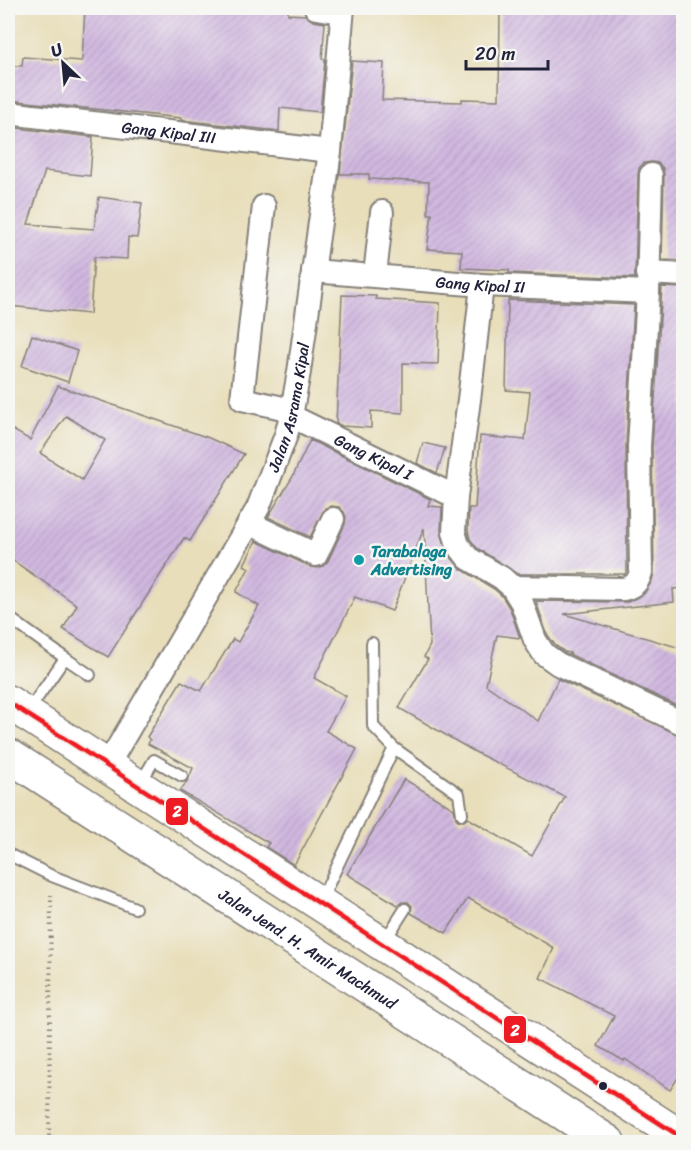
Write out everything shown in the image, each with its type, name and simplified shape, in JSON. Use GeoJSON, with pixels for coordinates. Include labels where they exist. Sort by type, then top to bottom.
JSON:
{"type":"FeatureCollection","features":[{"type":"Feature","properties":{"kind":"highway"},"geometry":{"type":"LineString","coordinates":[[17,708],[684,1139]]}},
{"type":"Feature","properties":{"kind":"highway","name":"Jalan Jend. H. Amir Machmud"},"geometry":{"type":"LineString","coordinates":[[8,755],[608,1143]]}},
{"type":"Feature","properties":{"kind":"highway"},"geometry":{"type":"LineString","coordinates":[[296,941],[320,903]]}},
{"type":"Feature","properties":{"kind":"highway"},"geometry":{"type":"LineString","coordinates":[[360,982],[383,945]]}},
{"type":"Feature","properties":{"kind":"street"},"geometry":{"type":"LineString","coordinates":[[316,8],[343,10]]}},
{"type":"Feature","properties":{"kind":"street","name":"Jalan Asrama Kipal"},"geometry":{"type":"LineString","coordinates":[[107,766],[258,508],[292,413],[330,152],[343,10]]}},
{"type":"Feature","properties":{"kind":"street","name":"Gang Kipal III"},"geometry":{"type":"LineString","coordinates":[[8,113],[330,152]]}},
{"type":"Feature","properties":{"kind":"street"},"geometry":{"type":"LineString","coordinates":[[512,587],[624,589],[634,586],[639,581],[641,572],[639,447],[651,175]]}},
{"type":"Feature","properties":{"kind":"street","name":"Gang Kipal I"},"geometry":{"type":"LineString","coordinates":[[264,206],[242,399],[292,413],[456,497]]}},
{"type":"Feature","properties":{"kind":"street"},"geometry":{"type":"LineString","coordinates":[[375,275],[382,212]]}},
{"type":"Feature","properties":{"kind":"street","name":"Gang Kipal II"},"geometry":{"type":"LineString","coordinates":[[313,271],[482,285],[648,283],[684,275]]}},
{"type":"Feature","properties":{"kind":"street"},"geometry":{"type":"LineString","coordinates":[[482,285],[456,497],[454,532],[458,545],[468,558],[502,578],[512,587],[522,603],[535,640],[544,654],[558,664],[684,724]]}},
{"type":"Feature","properties":{"kind":"street"},"geometry":{"type":"LineString","coordinates":[[249,523],[316,555],[333,519]]}},
{"type":"Feature","properties":{"kind":"lane"},"geometry":{"type":"LineString","coordinates":[[8,617],[90,675]]}},
{"type":"Feature","properties":{"kind":"lane"},"geometry":{"type":"LineString","coordinates":[[372,643],[373,726],[394,748],[459,794],[462,814]]}},
{"type":"Feature","properties":{"kind":"lane"},"geometry":{"type":"LineString","coordinates":[[17,708],[65,658]]}},
{"type":"Feature","properties":{"kind":"lane"},"geometry":{"type":"LineString","coordinates":[[320,903],[394,748]]}},
{"type":"Feature","properties":{"kind":"lane"},"geometry":{"type":"LineString","coordinates":[[139,787],[154,760],[182,776]]}},
{"type":"Feature","properties":{"kind":"lane"},"geometry":{"type":"LineString","coordinates":[[8,854],[52,876],[135,908]]}},
{"type":"Feature","properties":{"kind":"lane"},"geometry":{"type":"LineString","coordinates":[[383,945],[405,909]]}},
{"type":"Feature","properties":{"kind":"path"},"geometry":{"type":"LineString","coordinates":[[49,1143],[52,876]]}},
{"type":"Feature","properties":{"kind":"building"},"geometry":{"type":"Polygon","coordinates":[[[85,8],[288,8],[288,14],[305,15],[313,21],[325,23],[322,59],[325,60],[320,112],[280,108],[279,131],[8,100],[8,66],[22,66],[23,57],[82,61],[85,8]]]}},
{"type":"Feature","properties":{"kind":"building"},"geometry":{"type":"Polygon","coordinates":[[[500,8],[684,8],[684,261],[662,260],[664,175],[663,168],[658,163],[644,163],[639,168],[635,278],[509,273],[509,270],[461,268],[462,251],[427,249],[432,214],[428,214],[429,182],[369,179],[369,174],[340,174],[352,61],[384,63],[382,100],[462,102],[462,99],[499,100],[500,8]]]}},
{"type":"Feature","properties":{"kind":"building"},"geometry":{"type":"Polygon","coordinates":[[[8,127],[93,137],[90,176],[45,171],[28,224],[94,229],[99,197],[142,203],[137,238],[128,237],[127,259],[94,257],[90,314],[8,306],[8,127]]]}},
{"type":"Feature","properties":{"kind":"building"},"geometry":{"type":"Polygon","coordinates":[[[662,287],[684,288],[684,588],[673,589],[674,602],[564,614],[684,649],[684,709],[569,654],[555,645],[547,634],[536,601],[628,602],[644,594],[652,581],[654,572],[652,447],[662,287]]]}},
{"type":"Feature","properties":{"kind":"building"},"geometry":{"type":"Polygon","coordinates":[[[342,295],[440,303],[438,364],[403,363],[403,413],[371,411],[371,428],[342,426],[336,423],[342,295]]]}},
{"type":"Feature","properties":{"kind":"building"},"geometry":{"type":"Polygon","coordinates":[[[508,300],[634,305],[626,446],[627,570],[625,574],[517,574],[477,548],[470,539],[469,508],[475,508],[480,436],[525,440],[530,392],[506,390],[508,300]]]}},
{"type":"Feature","properties":{"kind":"building"},"geometry":{"type":"Polygon","coordinates":[[[32,335],[77,351],[68,382],[22,366],[32,335]]]}},
{"type":"Feature","properties":{"kind":"building"},"geometry":{"type":"Polygon","coordinates":[[[58,386],[209,438],[244,454],[190,541],[184,538],[108,657],[63,629],[77,605],[8,557],[8,427],[30,440],[58,386]],[[66,416],[40,453],[82,480],[105,440],[66,416]]]}},
{"type":"Feature","properties":{"kind":"building"},"geometry":{"type":"Polygon","coordinates":[[[310,440],[430,499],[428,506],[442,507],[441,532],[447,553],[461,569],[502,596],[510,609],[520,638],[497,635],[486,685],[538,721],[558,679],[684,737],[684,1069],[670,1090],[625,1059],[624,1061],[598,1046],[614,1016],[540,978],[554,948],[468,898],[446,933],[411,913],[412,906],[408,902],[398,905],[347,874],[404,779],[454,809],[459,821],[468,818],[532,856],[565,797],[475,752],[399,708],[428,659],[424,657],[430,645],[424,528],[392,611],[355,597],[314,678],[346,696],[326,731],[357,749],[294,865],[266,847],[269,843],[180,791],[193,768],[148,744],[150,740],[147,737],[181,681],[201,691],[233,639],[238,642],[259,606],[236,592],[249,568],[244,565],[256,541],[311,567],[318,568],[328,561],[345,524],[346,517],[339,507],[325,508],[310,537],[268,517],[292,478],[310,440]]]}},
{"type":"Feature","properties":{"kind":"building"},"geometry":{"type":"Polygon","coordinates":[[[423,443],[445,448],[437,473],[417,463],[423,443]]]}},
{"type":"Feature","properties":{"kind":"transit line","name":"2"},"geometry":{"type":"LineString","coordinates":[[8,702],[684,1139]]}},
{"type":"Feature","properties":{"kind":"place","name":"Tarabalaga Advertising"},"geometry":{"type":"Point","coordinates":[359,560]}}]}
